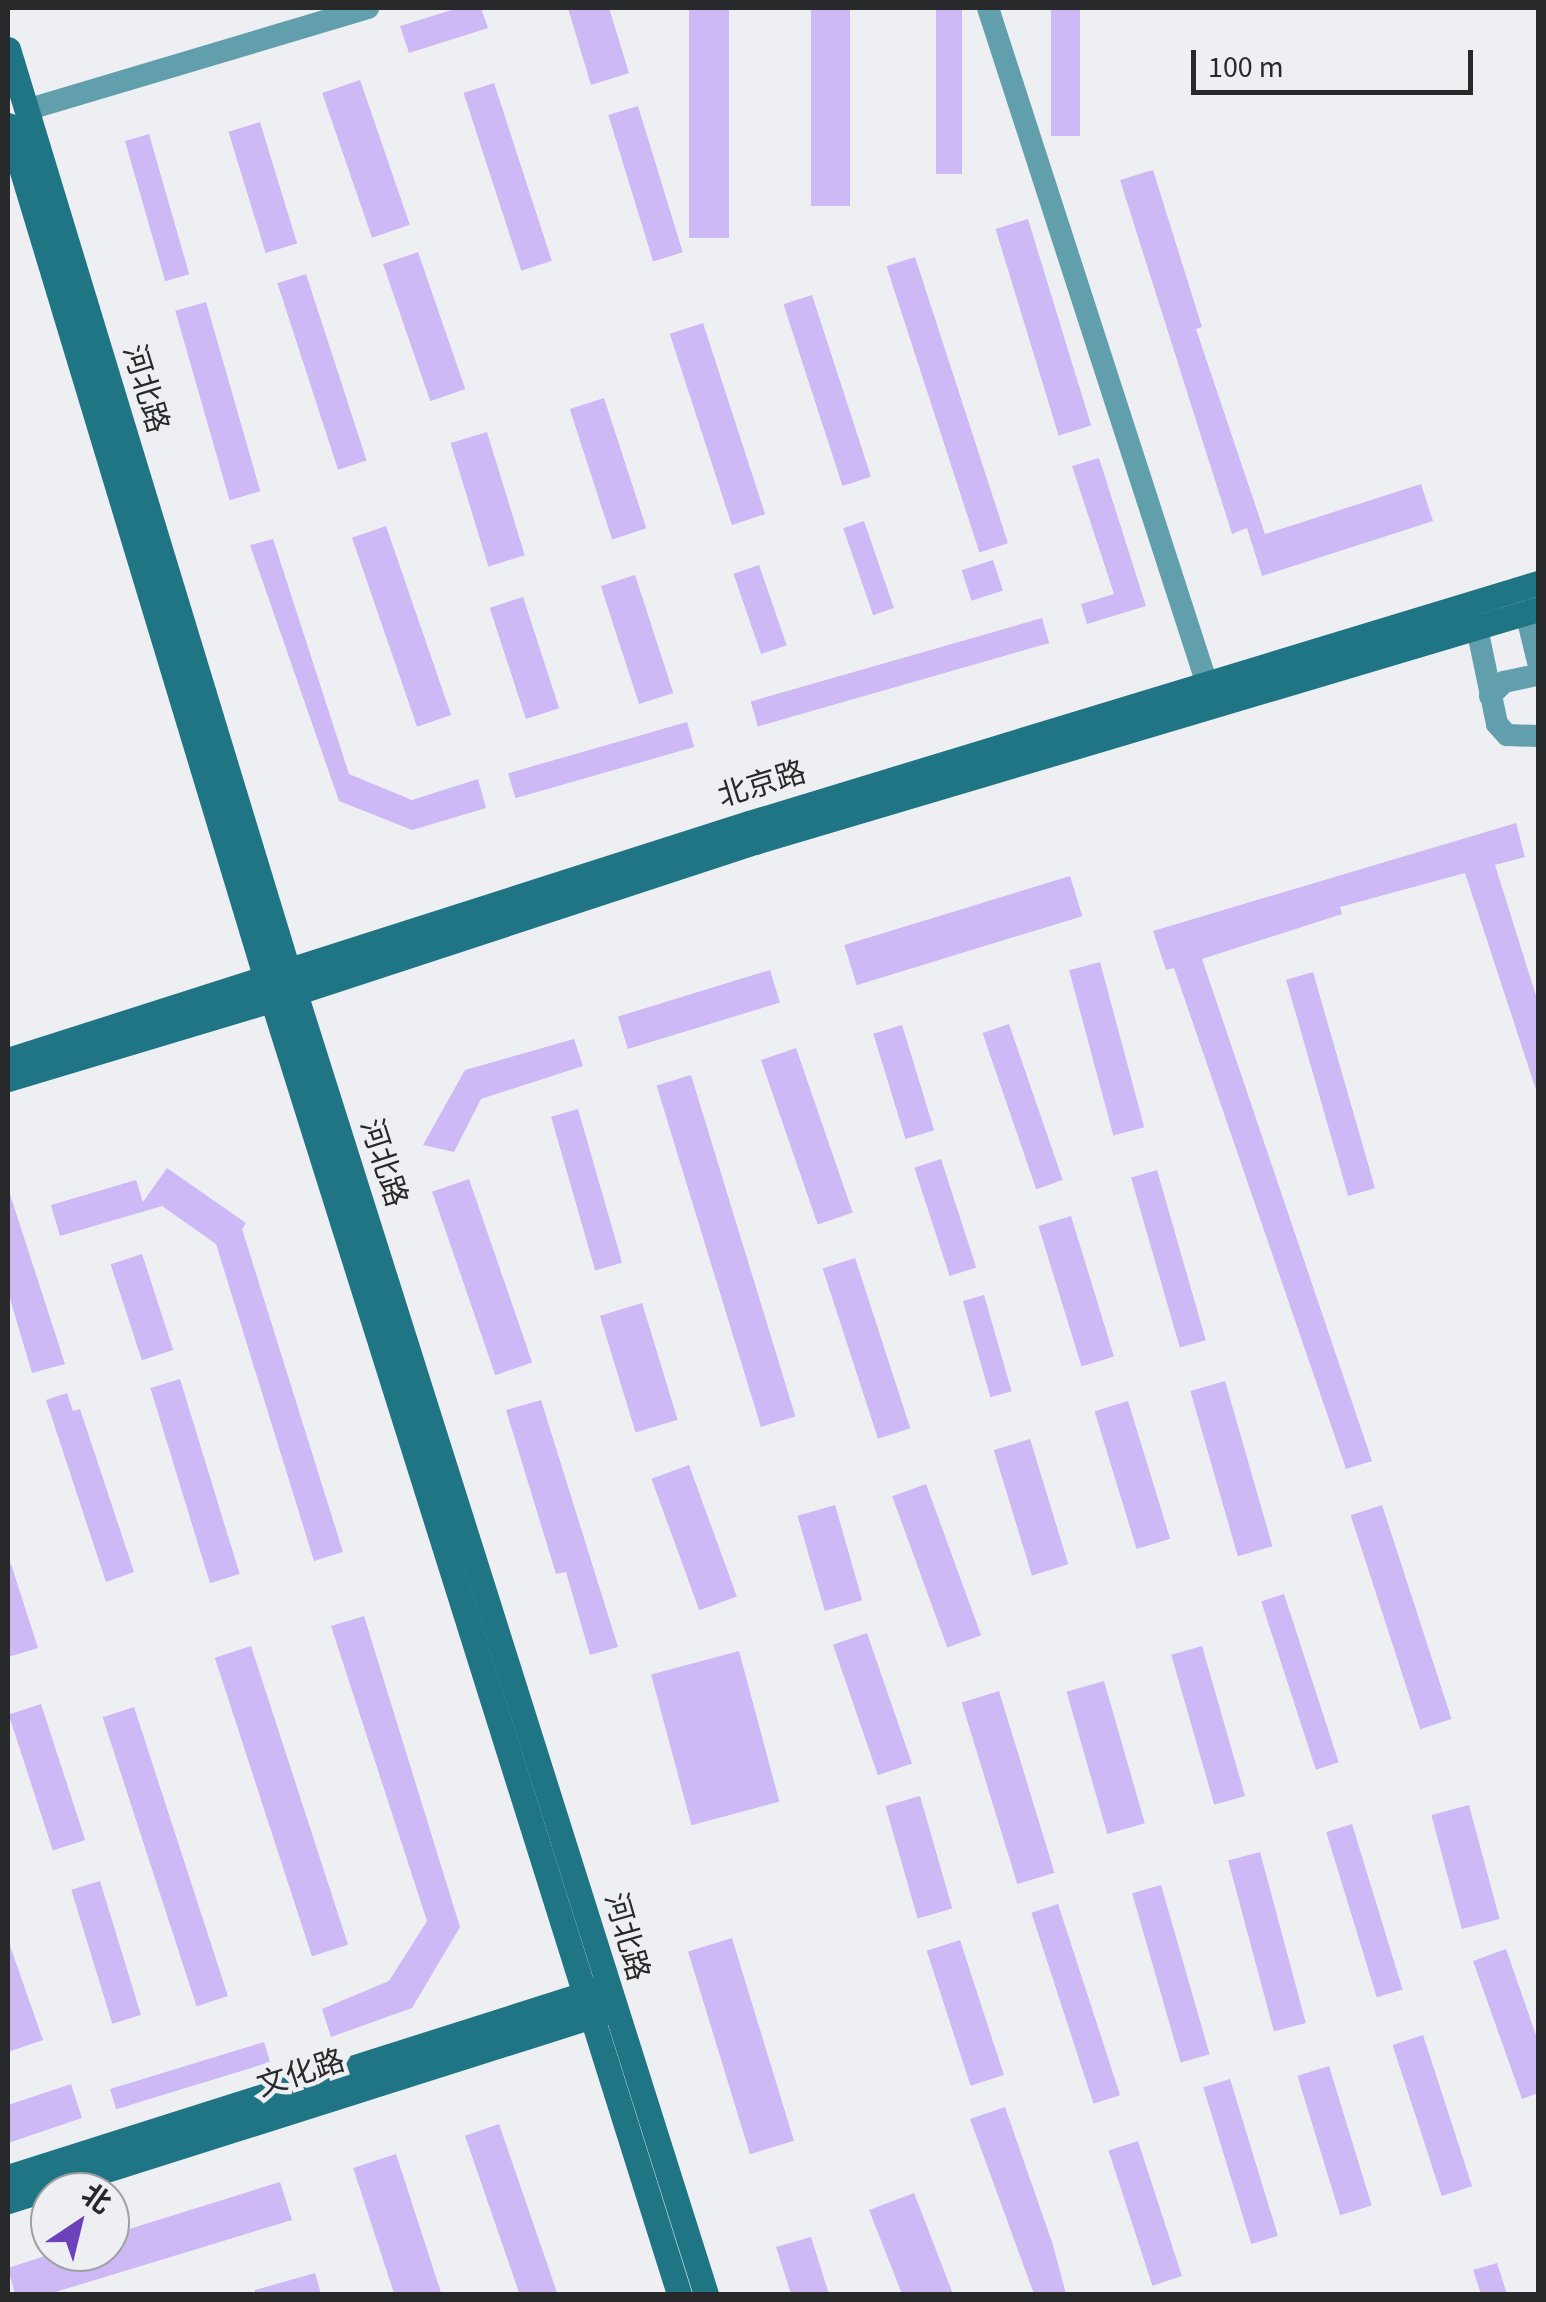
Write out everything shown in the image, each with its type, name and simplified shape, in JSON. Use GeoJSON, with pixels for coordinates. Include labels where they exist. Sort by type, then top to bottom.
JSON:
{"type":"FeatureCollection","features":[{"type":"Feature","properties":{"kind":"street"},"geometry":{"type":"LineString","coordinates":[[17,118],[368,8]]}},
{"type":"Feature","properties":{"kind":"street"},"geometry":{"type":"LineString","coordinates":[[988,8],[1208,687]]}},
{"type":"Feature","properties":{"kind":"street","name":"河北路"},"geometry":{"type":"LineString","coordinates":[[8,49],[17,118],[280,985],[599,2002],[679,2294]]}},
{"type":"Feature","properties":{"kind":"street","name":"北京路"},"geometry":{"type":"LineString","coordinates":[[8,1079],[749,822],[1208,687],[1538,584]]}},
{"type":"Feature","properties":{"kind":"street"},"geometry":{"type":"LineString","coordinates":[[1532,611],[1538,662]]}},
{"type":"Feature","properties":{"kind":"street","name":"北京路"},"geometry":{"type":"LineString","coordinates":[[8,1060],[280,985],[1532,611]]}},
{"type":"Feature","properties":{"kind":"street"},"geometry":{"type":"LineString","coordinates":[[1477,628],[1490,696],[1507,735],[1538,736]]}},
{"type":"Feature","properties":{"kind":"street"},"geometry":{"type":"LineString","coordinates":[[1490,696],[1504,682],[1538,674]]}},
{"type":"Feature","properties":{"kind":"street","name":"河北路"},"geometry":{"type":"LineString","coordinates":[[599,2002],[706,2294]]}},
{"type":"Feature","properties":{"kind":"street","name":"文化路"},"geometry":{"type":"LineString","coordinates":[[8,2177],[599,2002]]}},
{"type":"Feature","properties":{"kind":"street","name":"文化路"},"geometry":{"type":"LineString","coordinates":[[8,2201],[599,2002]]}},
{"type":"Feature","properties":{"kind":"building"},"geometry":{"type":"Polygon","coordinates":[[[458,8],[481,8],[488,28],[409,53],[400,26],[458,8]]]}},
{"type":"Feature","properties":{"kind":"building"},"geometry":{"type":"Polygon","coordinates":[[[568,8],[609,8],[629,73],[591,85],[568,8]]]}},
{"type":"Feature","properties":{"kind":"building"},"geometry":{"type":"Polygon","coordinates":[[[689,8],[729,8],[729,238],[689,238],[689,8]]]}},
{"type":"Feature","properties":{"kind":"building"},"geometry":{"type":"Polygon","coordinates":[[[811,8],[850,8],[850,206],[811,206],[811,8]]]}},
{"type":"Feature","properties":{"kind":"building"},"geometry":{"type":"Polygon","coordinates":[[[936,8],[962,8],[962,174],[936,174],[936,8]]]}},
{"type":"Feature","properties":{"kind":"building"},"geometry":{"type":"Polygon","coordinates":[[[1051,8],[1080,8],[1080,136],[1051,136],[1051,8]]]}},
{"type":"Feature","properties":{"kind":"building"},"geometry":{"type":"Polygon","coordinates":[[[360,80],[410,225],[372,238],[322,93],[360,80]]]}},
{"type":"Feature","properties":{"kind":"building"},"geometry":{"type":"Polygon","coordinates":[[[494,83],[552,261],[521,271],[464,93],[494,83]]]}},
{"type":"Feature","properties":{"kind":"building"},"geometry":{"type":"Polygon","coordinates":[[[638,106],[683,252],[653,261],[608,115],[638,106]]]}},
{"type":"Feature","properties":{"kind":"building"},"geometry":{"type":"Polygon","coordinates":[[[260,122],[297,243],[266,253],[228,132],[260,122]]]}},
{"type":"Feature","properties":{"kind":"building"},"geometry":{"type":"Polygon","coordinates":[[[149,134],[189,274],[165,281],[125,141],[149,134]]]}},
{"type":"Feature","properties":{"kind":"building"},"geometry":{"type":"Polygon","coordinates":[[[1153,170],[1202,327],[1196,329],[1265,534],[1421,484],[1433,521],[1262,576],[1247,528],[1232,534],[1120,180],[1153,170]]]}},
{"type":"Feature","properties":{"kind":"building"},"geometry":{"type":"Polygon","coordinates":[[[1028,219],[1091,426],[1059,436],[995,229],[1028,219]]]}},
{"type":"Feature","properties":{"kind":"building"},"geometry":{"type":"Polygon","coordinates":[[[418,252],[465,389],[430,401],[383,264],[418,252]]]}},
{"type":"Feature","properties":{"kind":"building"},"geometry":{"type":"Polygon","coordinates":[[[915,257],[1008,543],[979,553],[886,266],[915,257]]]}},
{"type":"Feature","properties":{"kind":"building"},"geometry":{"type":"Polygon","coordinates":[[[306,274],[367,460],[338,470],[277,283],[306,274]]]}},
{"type":"Feature","properties":{"kind":"building"},"geometry":{"type":"Polygon","coordinates":[[[812,295],[871,477],[842,486],[783,304],[812,295]]]}},
{"type":"Feature","properties":{"kind":"building"},"geometry":{"type":"Polygon","coordinates":[[[206,302],[260,491],[230,500],[175,311],[206,302]]]}},
{"type":"Feature","properties":{"kind":"building"},"geometry":{"type":"Polygon","coordinates":[[[703,323],[765,514],[732,525],[670,334],[703,323]]]}},
{"type":"Feature","properties":{"kind":"building"},"geometry":{"type":"Polygon","coordinates":[[[604,398],[646,528],[612,539],[570,409],[604,398]]]}},
{"type":"Feature","properties":{"kind":"building"},"geometry":{"type":"Polygon","coordinates":[[[487,432],[525,555],[488,566],[451,443],[487,432]]]}},
{"type":"Feature","properties":{"kind":"building"},"geometry":{"type":"Polygon","coordinates":[[[1099,458],[1146,606],[1087,624],[1081,604],[1114,594],[1072,466],[1099,458]]]}},
{"type":"Feature","properties":{"kind":"building"},"geometry":{"type":"Polygon","coordinates":[[[864,521],[894,608],[873,615],[843,528],[864,521]]]}},
{"type":"Feature","properties":{"kind":"building"},"geometry":{"type":"Polygon","coordinates":[[[386,526],[451,715],[417,727],[352,538],[386,526]]]}},
{"type":"Feature","properties":{"kind":"building"},"geometry":{"type":"Polygon","coordinates":[[[273,539],[349,774],[412,800],[478,779],[486,808],[412,830],[339,801],[250,545],[273,539]]]}},
{"type":"Feature","properties":{"kind":"building"},"geometry":{"type":"Polygon","coordinates":[[[993,560],[1003,590],[972,601],[962,570],[993,560]]]}},
{"type":"Feature","properties":{"kind":"building"},"geometry":{"type":"Polygon","coordinates":[[[759,565],[787,645],[761,654],[733,574],[759,565]]]}},
{"type":"Feature","properties":{"kind":"building"},"geometry":{"type":"Polygon","coordinates":[[[635,575],[673,693],[639,704],[601,586],[635,575]]]}},
{"type":"Feature","properties":{"kind":"building"},"geometry":{"type":"Polygon","coordinates":[[[523,597],[559,708],[526,719],[490,608],[523,597]]]}},
{"type":"Feature","properties":{"kind":"building"},"geometry":{"type":"Polygon","coordinates":[[[1042,618],[1049,643],[758,727],[751,702],[1042,618]]]}},
{"type":"Feature","properties":{"kind":"building"},"geometry":{"type":"Polygon","coordinates":[[[687,722],[694,747],[515,798],[508,773],[687,722]]]}},
{"type":"Feature","properties":{"kind":"building"},"geometry":{"type":"Polygon","coordinates":[[[1516,823],[1525,857],[1495,865],[1538,1002],[1538,1096],[1465,873],[1340,907],[1342,914],[1202,959],[1372,1461],[1346,1469],[1174,968],[1166,970],[1153,931],[1516,823]]]}},
{"type":"Feature","properties":{"kind":"building"},"geometry":{"type":"Polygon","coordinates":[[[1070,876],[1082,916],[857,985],[844,945],[1070,876]]]}},
{"type":"Feature","properties":{"kind":"building"},"geometry":{"type":"Polygon","coordinates":[[[1100,962],[1144,1127],[1113,1135],[1069,970],[1100,962]]]}},
{"type":"Feature","properties":{"kind":"building"},"geometry":{"type":"Polygon","coordinates":[[[770,970],[780,1003],[628,1049],[618,1016],[770,970]]]}},
{"type":"Feature","properties":{"kind":"building"},"geometry":{"type":"Polygon","coordinates":[[[1313,972],[1375,1188],[1348,1196],[1286,980],[1313,972]]]}},
{"type":"Feature","properties":{"kind":"building"},"geometry":{"type":"Polygon","coordinates":[[[1009,1024],[1063,1180],[1036,1189],[983,1033],[1009,1024]]]}},
{"type":"Feature","properties":{"kind":"building"},"geometry":{"type":"Polygon","coordinates":[[[902,1025],[934,1130],[905,1139],[873,1034],[902,1025]]]}},
{"type":"Feature","properties":{"kind":"building"},"geometry":{"type":"Polygon","coordinates":[[[574,1039],[583,1066],[481,1099],[454,1152],[423,1145],[465,1070],[574,1039]]]}},
{"type":"Feature","properties":{"kind":"building"},"geometry":{"type":"Polygon","coordinates":[[[796,1048],[853,1213],[818,1225],[761,1060],[796,1048]]]}},
{"type":"Feature","properties":{"kind":"building"},"geometry":{"type":"Polygon","coordinates":[[[691,1075],[795,1416],[761,1427],[657,1086],[691,1075]]]}},
{"type":"Feature","properties":{"kind":"building"},"geometry":{"type":"Polygon","coordinates":[[[578,1109],[622,1263],[595,1271],[551,1117],[578,1109]]]}},
{"type":"Feature","properties":{"kind":"building"},"geometry":{"type":"Polygon","coordinates":[[[941,1159],[976,1267],[950,1276],[914,1168],[941,1159]]]}},
{"type":"Feature","properties":{"kind":"building"},"geometry":{"type":"Polygon","coordinates":[[[167,1168],[246,1223],[242,1229],[343,1552],[314,1561],[216,1244],[162,1206],[60,1236],[51,1205],[136,1180],[143,1202],[167,1168]]]}},
{"type":"Feature","properties":{"kind":"building"},"geometry":{"type":"Polygon","coordinates":[[[1157,1170],[1206,1340],[1180,1348],[1131,1177],[1157,1170]]]}},
{"type":"Feature","properties":{"kind":"building"},"geometry":{"type":"Polygon","coordinates":[[[469,1179],[532,1362],[495,1375],[432,1192],[469,1179]]]}},
{"type":"Feature","properties":{"kind":"building"},"geometry":{"type":"Polygon","coordinates":[[[8,1188],[65,1364],[32,1373],[8,1292],[8,1188]]]}},
{"type":"Feature","properties":{"kind":"building"},"geometry":{"type":"Polygon","coordinates":[[[1071,1216],[1114,1357],[1081,1367],[1038,1226],[1071,1216]]]}},
{"type":"Feature","properties":{"kind":"building"},"geometry":{"type":"Polygon","coordinates":[[[142,1254],[173,1350],[142,1360],[111,1264],[142,1254]]]}},
{"type":"Feature","properties":{"kind":"building"},"geometry":{"type":"Polygon","coordinates":[[[855,1258],[910,1428],[878,1439],[823,1269],[855,1258]]]}},
{"type":"Feature","properties":{"kind":"building"},"geometry":{"type":"Polygon","coordinates":[[[984,1295],[1012,1391],[990,1397],[963,1301],[984,1295]]]}},
{"type":"Feature","properties":{"kind":"building"},"geometry":{"type":"Polygon","coordinates":[[[642,1303],[678,1420],[636,1433],[600,1316],[642,1303]]]}},
{"type":"Feature","properties":{"kind":"building"},"geometry":{"type":"Polygon","coordinates":[[[180,1379],[240,1574],[210,1583],[150,1388],[180,1379]]]}},
{"type":"Feature","properties":{"kind":"building"},"geometry":{"type":"Polygon","coordinates":[[[1225,1381],[1272,1546],[1238,1556],[1190,1391],[1225,1381]]]}},
{"type":"Feature","properties":{"kind":"building"},"geometry":{"type":"Polygon","coordinates":[[[67,1393],[73,1411],[80,1409],[134,1572],[106,1582],[46,1400],[67,1393]]]}},
{"type":"Feature","properties":{"kind":"building"},"geometry":{"type":"Polygon","coordinates":[[[541,1400],[618,1647],[590,1655],[566,1572],[556,1574],[506,1410],[541,1400]]]}},
{"type":"Feature","properties":{"kind":"building"},"geometry":{"type":"Polygon","coordinates":[[[1128,1401],[1170,1539],[1137,1549],[1095,1411],[1128,1401]]]}},
{"type":"Feature","properties":{"kind":"building"},"geometry":{"type":"Polygon","coordinates":[[[1030,1439],[1068,1564],[1032,1575],[994,1450],[1030,1439]]]}},
{"type":"Feature","properties":{"kind":"building"},"geometry":{"type":"Polygon","coordinates":[[[689,1465],[737,1597],[699,1610],[651,1479],[689,1465]]]}},
{"type":"Feature","properties":{"kind":"building"},"geometry":{"type":"Polygon","coordinates":[[[926,1484],[981,1635],[947,1648],[892,1496],[926,1484]]]}},
{"type":"Feature","properties":{"kind":"building"},"geometry":{"type":"Polygon","coordinates":[[[835,1505],[862,1600],[825,1611],[798,1516],[835,1505]]]}},
{"type":"Feature","properties":{"kind":"building"},"geometry":{"type":"Polygon","coordinates":[[[1382,1505],[1452,1719],[1420,1729],[1351,1515],[1382,1505]]]}},
{"type":"Feature","properties":{"kind":"building"},"geometry":{"type":"Polygon","coordinates":[[[11,1564],[38,1648],[8,1657],[8,1565],[11,1564]]]}},
{"type":"Feature","properties":{"kind":"building"},"geometry":{"type":"Polygon","coordinates":[[[1284,1594],[1339,1762],[1316,1770],[1261,1601],[1284,1594]]]}},
{"type":"Feature","properties":{"kind":"building"},"geometry":{"type":"Polygon","coordinates":[[[364,1616],[460,1927],[412,2008],[331,2037],[322,2009],[389,1981],[427,1921],[331,1626],[364,1616]]]}},
{"type":"Feature","properties":{"kind":"building"},"geometry":{"type":"Polygon","coordinates":[[[867,1633],[912,1763],[878,1775],[833,1645],[867,1633]]]}},
{"type":"Feature","properties":{"kind":"building"},"geometry":{"type":"Polygon","coordinates":[[[251,1646],[348,1945],[312,1956],[215,1658],[251,1646]]]}},
{"type":"Feature","properties":{"kind":"building"},"geometry":{"type":"Polygon","coordinates":[[[1202,1646],[1245,1796],[1214,1805],[1171,1655],[1202,1646]]]}},
{"type":"Feature","properties":{"kind":"building"},"geometry":{"type":"Polygon","coordinates":[[[739,1651],[779,1802],[691,1825],[651,1675],[739,1651]]]}},
{"type":"Feature","properties":{"kind":"building"},"geometry":{"type":"Polygon","coordinates":[[[1104,1681],[1145,1823],[1107,1834],[1067,1692],[1104,1681]]]}},
{"type":"Feature","properties":{"kind":"building"},"geometry":{"type":"Polygon","coordinates":[[[999,1691],[1055,1873],[1017,1884],[962,1702],[999,1691]]]}},
{"type":"Feature","properties":{"kind":"building"},"geometry":{"type":"Polygon","coordinates":[[[41,1704],[85,1840],[53,1851],[9,1715],[41,1704]]]}},
{"type":"Feature","properties":{"kind":"building"},"geometry":{"type":"Polygon","coordinates":[[[134,1707],[228,1996],[197,2006],[103,1717],[134,1707]]]}},
{"type":"Feature","properties":{"kind":"building"},"geometry":{"type":"Polygon","coordinates":[[[920,1796],[952,1908],[918,1918],[885,1806],[920,1796]]]}},
{"type":"Feature","properties":{"kind":"building"},"geometry":{"type":"Polygon","coordinates":[[[1469,1805],[1500,1919],[1462,1929],[1431,1815],[1469,1805]]]}},
{"type":"Feature","properties":{"kind":"building"},"geometry":{"type":"Polygon","coordinates":[[[1352,1824],[1403,1989],[1377,1997],[1326,1832],[1352,1824]]]}},
{"type":"Feature","properties":{"kind":"building"},"geometry":{"type":"Polygon","coordinates":[[[1260,1852],[1306,2023],[1274,2032],[1228,1861],[1260,1852]]]}},
{"type":"Feature","properties":{"kind":"building"},"geometry":{"type":"Polygon","coordinates":[[[100,1881],[141,2015],[112,2024],[71,1890],[100,1881]]]}},
{"type":"Feature","properties":{"kind":"building"},"geometry":{"type":"Polygon","coordinates":[[[1161,1885],[1210,2054],[1181,2062],[1132,1893],[1161,1885]]]}},
{"type":"Feature","properties":{"kind":"building"},"geometry":{"type":"Polygon","coordinates":[[[1058,1904],[1120,2095],[1093,2104],[1031,1913],[1058,1904]]]}},
{"type":"Feature","properties":{"kind":"building"},"geometry":{"type":"Polygon","coordinates":[[[732,1938],[794,2141],[750,2154],[688,1951],[732,1938]]]}},
{"type":"Feature","properties":{"kind":"building"},"geometry":{"type":"Polygon","coordinates":[[[8,1940],[43,2040],[8,2052],[8,1940]]]}},
{"type":"Feature","properties":{"kind":"building"},"geometry":{"type":"Polygon","coordinates":[[[960,1940],[1004,2075],[971,2086],[927,1951],[960,1940]]]}},
{"type":"Feature","properties":{"kind":"building"},"geometry":{"type":"Polygon","coordinates":[[[1506,1949],[1538,2041],[1538,2093],[1522,2099],[1473,1961],[1506,1949]]]}},
{"type":"Feature","properties":{"kind":"building"},"geometry":{"type":"Polygon","coordinates":[[[1423,2035],[1472,2186],[1442,2196],[1393,2045],[1423,2035]]]}},
{"type":"Feature","properties":{"kind":"building"},"geometry":{"type":"Polygon","coordinates":[[[264,2042],[270,2062],[116,2109],[110,2089],[264,2042]]]}},
{"type":"Feature","properties":{"kind":"building"},"geometry":{"type":"Polygon","coordinates":[[[1329,2066],[1372,2206],[1340,2215],[1297,2076],[1329,2066]]]}},
{"type":"Feature","properties":{"kind":"building"},"geometry":{"type":"Polygon","coordinates":[[[1230,2079],[1278,2236],[1251,2244],[1203,2087],[1230,2079]]]}},
{"type":"Feature","properties":{"kind":"building"},"geometry":{"type":"Polygon","coordinates":[[[71,2084],[82,2118],[8,2143],[8,2105],[71,2084]]]}},
{"type":"Feature","properties":{"kind":"building"},"geometry":{"type":"Polygon","coordinates":[[[1005,2107],[1066,2294],[1034,2294],[970,2119],[1005,2107]]]}},
{"type":"Feature","properties":{"kind":"building"},"geometry":{"type":"Polygon","coordinates":[[[499,2124],[557,2293],[519,2294],[465,2136],[499,2124]]]}},
{"type":"Feature","properties":{"kind":"building"},"geometry":{"type":"Polygon","coordinates":[[[1138,2141],[1182,2276],[1152,2286],[1109,2151],[1138,2141]]]}},
{"type":"Feature","properties":{"kind":"building"},"geometry":{"type":"Polygon","coordinates":[[[396,2154],[441,2294],[394,2294],[353,2168],[396,2154]]]}},
{"type":"Feature","properties":{"kind":"building"},"geometry":{"type":"Polygon","coordinates":[[[280,2182],[292,2220],[130,2269],[130,2229],[280,2182]]]}},
{"type":"Feature","properties":{"kind":"building"},"geometry":{"type":"Polygon","coordinates":[[[914,2193],[953,2294],[902,2294],[869,2210],[914,2193]]]}},
{"type":"Feature","properties":{"kind":"building"},"geometry":{"type":"Polygon","coordinates":[[[811,2237],[829,2294],[791,2294],[776,2247],[811,2237]]]}},
{"type":"Feature","properties":{"kind":"building"},"geometry":{"type":"Polygon","coordinates":[[[30,2261],[30,2272],[121,2272],[49,2294],[15,2294],[8,2268],[30,2261]]]}},
{"type":"Feature","properties":{"kind":"building"},"geometry":{"type":"Polygon","coordinates":[[[1497,2263],[1507,2294],[1481,2294],[1473,2270],[1497,2263]]]}},
{"type":"Feature","properties":{"kind":"building"},"geometry":{"type":"Polygon","coordinates":[[[315,2273],[321,2294],[255,2294],[255,2290],[315,2273]]]}}]}
